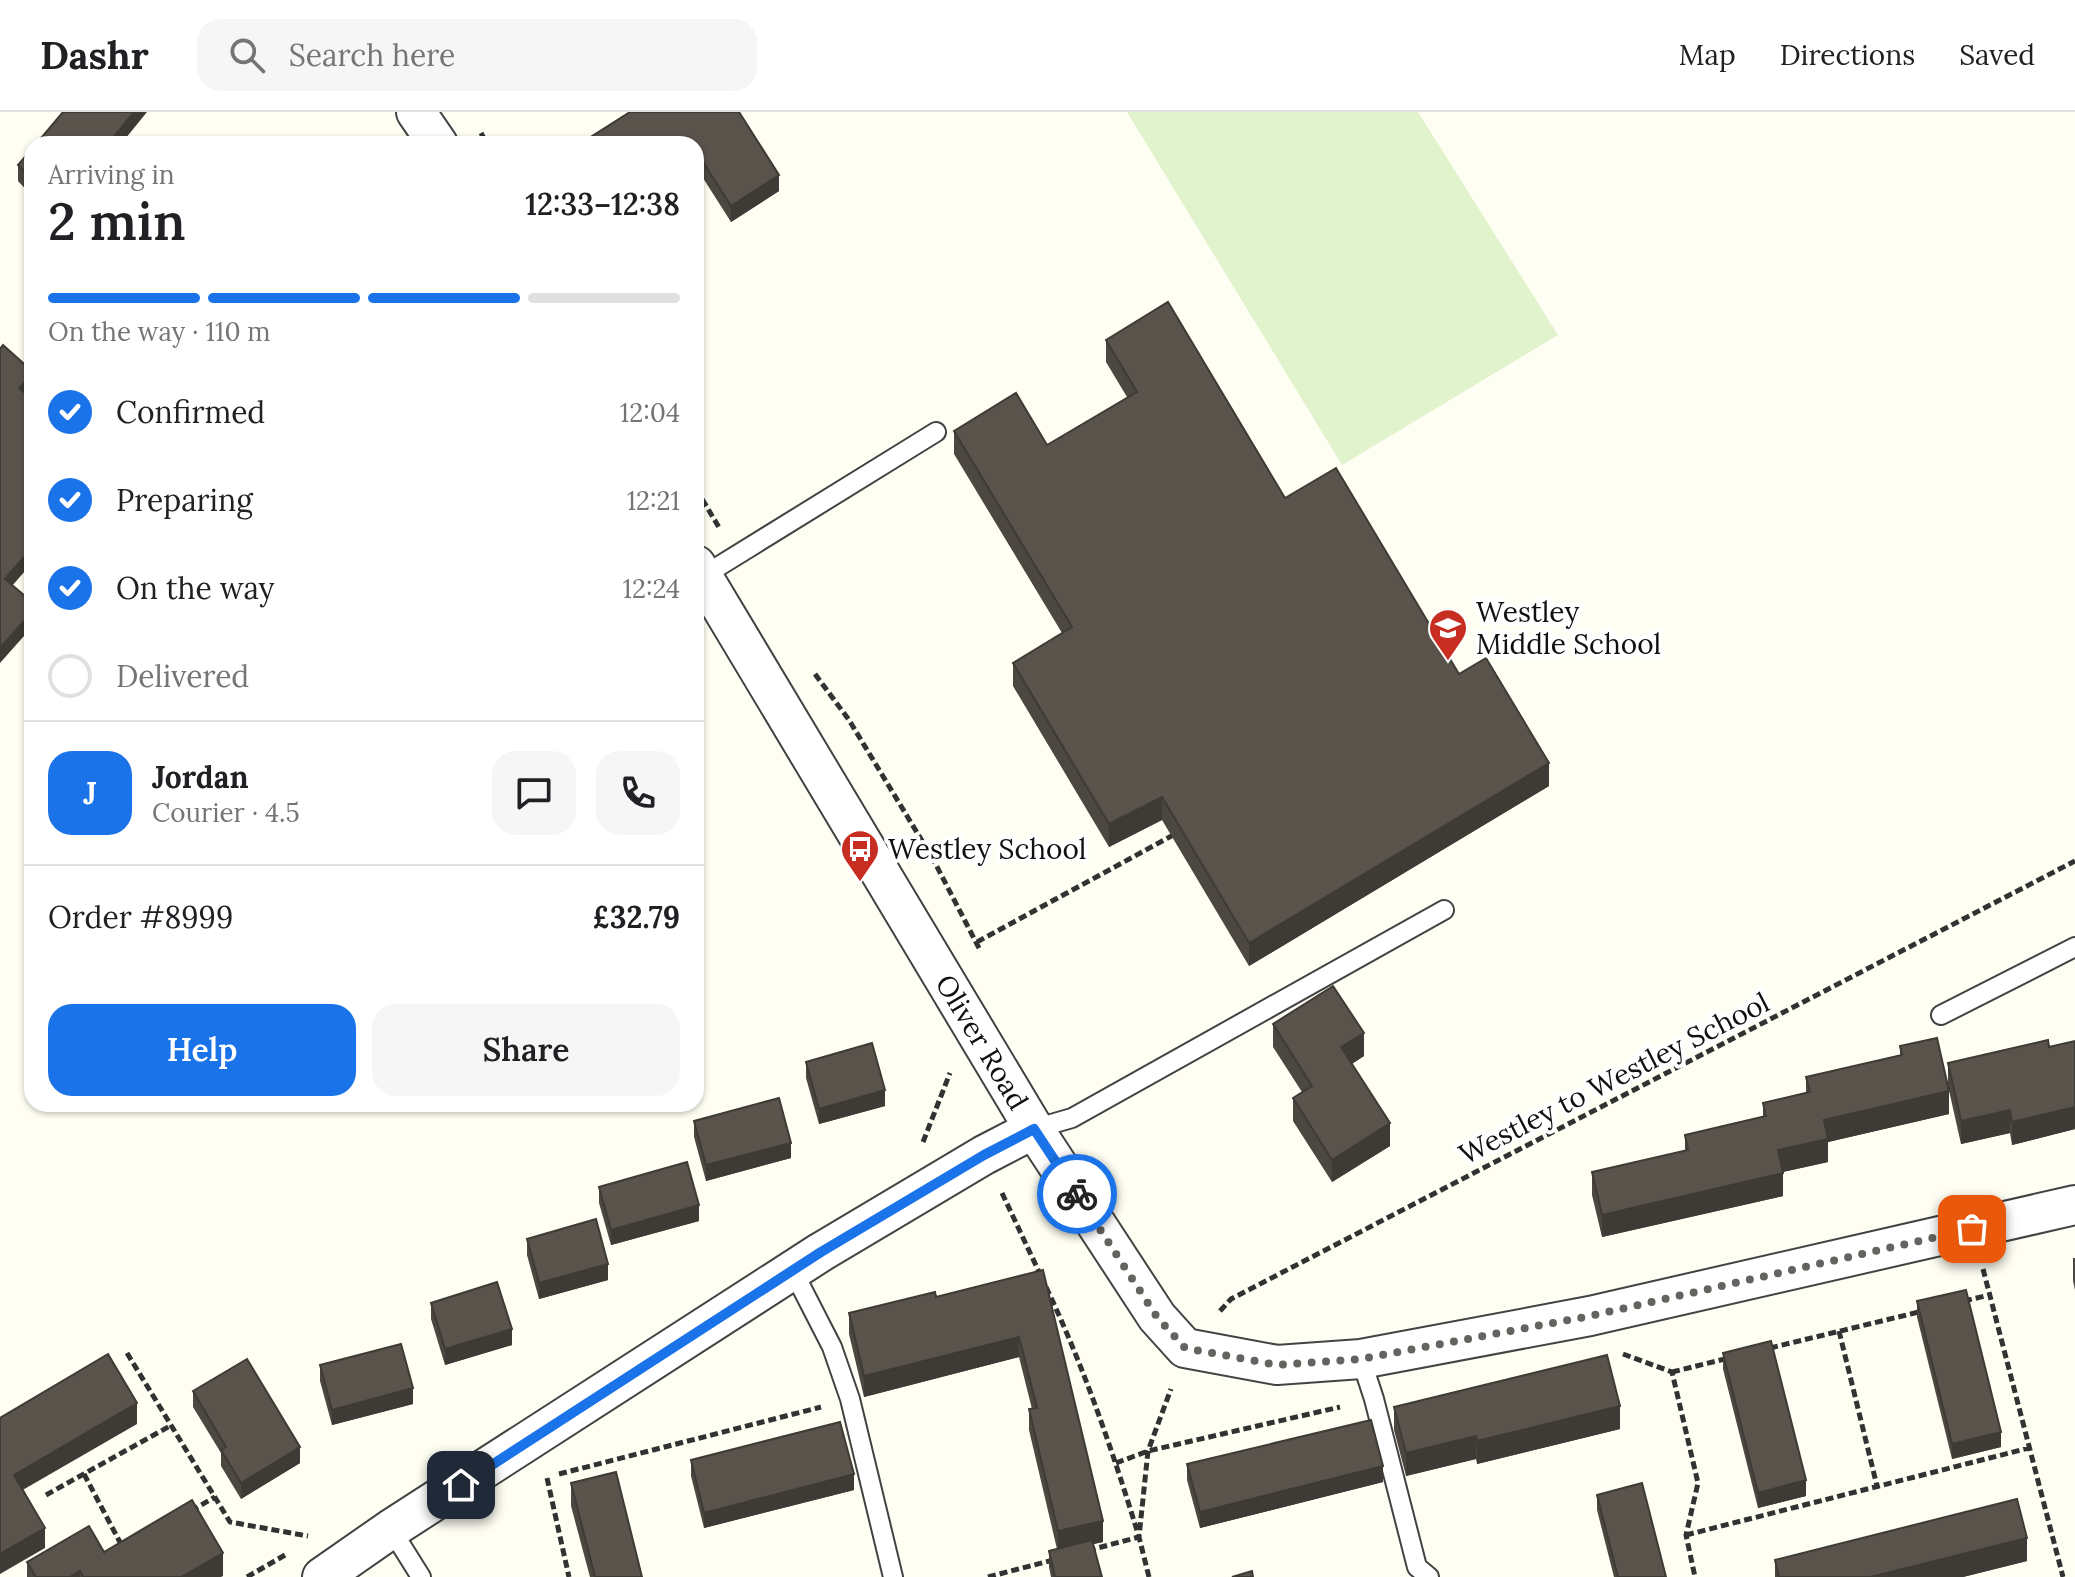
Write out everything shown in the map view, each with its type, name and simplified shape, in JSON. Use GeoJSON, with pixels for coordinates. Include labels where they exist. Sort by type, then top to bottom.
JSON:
{"type":"FeatureCollection","features":[{"type":"Feature","properties":{"kind":"street"},"geometry":{"type":"LineString","coordinates":[[416,112],[432,136]]}},
{"type":"Feature","properties":{"kind":"street","name":"Oliver Road"},"geometry":{"type":"LineString","coordinates":[[704,584],[1034,1129],[1157,1317],[1185,1348]]}},
{"type":"Feature","properties":{"kind":"street"},"geometry":{"type":"LineString","coordinates":[[312,1561],[391,1529],[793,1271],[984,1155],[1034,1129]]}},
{"type":"Feature","properties":{"kind":"street"},"geometry":{"type":"LineString","coordinates":[[1185,1348],[1277,1365],[1361,1359],[1590,1316],[2075,1205]]}},
{"type":"Feature","properties":{"kind":"lane"},"geometry":{"type":"LineString","coordinates":[[704,570],[936,432]]}},
{"type":"Feature","properties":{"kind":"lane"},"geometry":{"type":"LineString","coordinates":[[1034,1129],[1072,1118],[1444,910]]}},
{"type":"Feature","properties":{"kind":"lane"},"geometry":{"type":"LineString","coordinates":[[1941,1015],[2075,947]]}},
{"type":"Feature","properties":{"kind":"lane"},"geometry":{"type":"LineString","coordinates":[[793,1271],[832,1347],[850,1399],[893,1577]]}},
{"type":"Feature","properties":{"kind":"lane"},"geometry":{"type":"LineString","coordinates":[[1361,1359],[1417,1567],[1429,1577]]}},
{"type":"Feature","properties":{"kind":"lane"},"geometry":{"type":"LineString","coordinates":[[391,1529],[421,1577]]}},
{"type":"Feature","properties":{"kind":"path"},"geometry":{"type":"LineString","coordinates":[[977,942],[1185,829]]}},
{"type":"Feature","properties":{"kind":"path","name":"Westley to Westley School"},"geometry":{"type":"LineString","coordinates":[[1185,1348],[1231,1299],[2075,861]]}},
{"type":"Feature","properties":{"kind":"path"},"geometry":{"type":"LineString","coordinates":[[921,1147],[950,1072]]}},
{"type":"Feature","properties":{"kind":"path"},"geometry":{"type":"LineString","coordinates":[[984,1155],[1065,1328],[1116,1463],[1149,1577]]}},
{"type":"Feature","properties":{"kind":"path"},"geometry":{"type":"LineString","coordinates":[[1972,1229],[2063,1577]]}},
{"type":"Feature","properties":{"kind":"path"},"geometry":{"type":"LineString","coordinates":[[1959,1302],[1990,1295]]}},
{"type":"Feature","properties":{"kind":"path"},"geometry":{"type":"LineString","coordinates":[[1763,1350],[1929,1309]]}},
{"type":"Feature","properties":{"kind":"path"},"geometry":{"type":"LineString","coordinates":[[1590,1316],[1598,1345],[1672,1372],[1732,1357]]}},
{"type":"Feature","properties":{"kind":"path"},"geometry":{"type":"LineString","coordinates":[[1839,1331],[1877,1486]]}},
{"type":"Feature","properties":{"kind":"path"},"geometry":{"type":"LineString","coordinates":[[1139,1537],[1148,1451],[1185,1348]]}},
{"type":"Feature","properties":{"kind":"path"},"geometry":{"type":"LineString","coordinates":[[127,1353],[230,1522],[316,1537],[312,1561]]}},
{"type":"Feature","properties":{"kind":"path"},"geometry":{"type":"LineString","coordinates":[[1672,1372],[1698,1483],[1686,1535],[1695,1577]]}},
{"type":"Feature","properties":{"kind":"path"},"geometry":{"type":"LineString","coordinates":[[547,1478],[850,1399]]}},
{"type":"Feature","properties":{"kind":"path"},"geometry":{"type":"LineString","coordinates":[[46,1495],[170,1426]]}},
{"type":"Feature","properties":{"kind":"path"},"geometry":{"type":"LineString","coordinates":[[531,1440],[547,1478],[569,1577]]}},
{"type":"Feature","properties":{"kind":"path"},"geometry":{"type":"LineString","coordinates":[[1686,1535],[2029,1448]]}},
{"type":"Feature","properties":{"kind":"path"},"geometry":{"type":"LineString","coordinates":[[84,1474],[124,1549],[137,1541]]}},
{"type":"Feature","properties":{"kind":"path"},"geometry":{"type":"LineString","coordinates":[[189,1512],[215,1497]]}},
{"type":"Feature","properties":{"kind":"path"},"geometry":{"type":"LineString","coordinates":[[1079,1553],[1139,1537]]}},
{"type":"Feature","properties":{"kind":"path"},"geometry":{"type":"LineString","coordinates":[[247,1577],[289,1553]]}},
{"type":"Feature","properties":{"kind":"path"},"geometry":{"type":"LineString","coordinates":[[988,1577],[1064,1557]]}},
{"type":"Feature","properties":{"kind":"green space"},"geometry":{"type":"Polygon","coordinates":[[[1127,112],[1418,112],[1558,335],[1342,465],[1127,112]]]}},
{"type":"Feature","properties":{"kind":"building"},"geometry":{"type":"Polygon","coordinates":[[[63,112],[134,112],[114,136],[43,136],[63,112]]]}},
{"type":"Feature","properties":{"kind":"building"},"geometry":{"type":"Polygon","coordinates":[[[630,112],[739,112],[779,175],[731,206],[704,164],[704,136],[592,136],[630,112]]]}},
{"type":"Feature","properties":{"kind":"building"},"geometry":{"type":"Polygon","coordinates":[[[1168,302],[1285,498],[1336,468],[1459,674],[1486,658],[1549,763],[1249,943],[1162,797],[1109,824],[1013,663],[1072,627],[954,431],[1016,393],[1047,445],[1137,392],[1106,340],[1168,302]]]}},
{"type":"Feature","properties":{"kind":"building"},"geometry":{"type":"Polygon","coordinates":[[[3,345],[24,364],[24,383],[19,388],[24,392],[24,557],[5,579],[24,595],[24,621],[0,648],[0,349],[3,345]]]}},
{"type":"Feature","properties":{"kind":"building"},"geometry":{"type":"Polygon","coordinates":[[[1333,986],[1364,1033],[1341,1047],[1390,1123],[1332,1160],[1293,1098],[1312,1086],[1273,1024],[1333,986]]]}},
{"type":"Feature","properties":{"kind":"building"},"geometry":{"type":"Polygon","coordinates":[[[1937,1038],[1949,1091],[1824,1120],[1828,1139],[1778,1150],[1783,1173],[1602,1215],[1592,1172],[1688,1150],[1685,1135],[1766,1116],[1763,1103],[1810,1092],[1806,1077],[1902,1055],[1900,1046],[1937,1038]]]}},
{"type":"Feature","properties":{"kind":"building"},"geometry":{"type":"Polygon","coordinates":[[[2048,1040],[2049,1047],[2075,1041],[2075,1107],[2012,1122],[2010,1110],[1961,1121],[1948,1063],[2048,1040]]]}},
{"type":"Feature","properties":{"kind":"building"},"geometry":{"type":"Polygon","coordinates":[[[872,1043],[885,1090],[819,1109],[806,1062],[872,1043]]]}},
{"type":"Feature","properties":{"kind":"building"},"geometry":{"type":"Polygon","coordinates":[[[779,1098],[791,1143],[706,1165],[694,1121],[779,1098]]]}},
{"type":"Feature","properties":{"kind":"building"},"geometry":{"type":"Polygon","coordinates":[[[687,1162],[699,1205],[611,1230],[599,1187],[687,1162]]]}},
{"type":"Feature","properties":{"kind":"building"},"geometry":{"type":"Polygon","coordinates":[[[596,1219],[608,1264],[539,1283],[527,1239],[596,1219]]]}},
{"type":"Feature","properties":{"kind":"building"},"geometry":{"type":"Polygon","coordinates":[[[1043,1270],[1103,1521],[1058,1531],[1029,1409],[1037,1408],[1019,1337],[864,1376],[849,1313],[935,1292],[936,1297],[1043,1270]]]}},
{"type":"Feature","properties":{"kind":"building"},"geometry":{"type":"Polygon","coordinates":[[[497,1282],[512,1329],[445,1349],[431,1303],[497,1282]]]}},
{"type":"Feature","properties":{"kind":"building"},"geometry":{"type":"Polygon","coordinates":[[[1966,1290],[2001,1432],[1952,1444],[1917,1301],[1966,1290]]]}},
{"type":"Feature","properties":{"kind":"building"},"geometry":{"type":"Polygon","coordinates":[[[1771,1341],[1806,1480],[1758,1493],[1723,1353],[1771,1341]]]}},
{"type":"Feature","properties":{"kind":"building"},"geometry":{"type":"Polygon","coordinates":[[[401,1344],[413,1388],[332,1410],[320,1365],[401,1344]]]}},
{"type":"Feature","properties":{"kind":"building"},"geometry":{"type":"Polygon","coordinates":[[[108,1354],[137,1403],[14,1475],[45,1528],[0,1554],[0,1418],[108,1354]]]}},
{"type":"Feature","properties":{"kind":"building"},"geometry":{"type":"Polygon","coordinates":[[[1607,1355],[1620,1406],[1477,1441],[1476,1436],[1406,1453],[1394,1407],[1607,1355]]]}},
{"type":"Feature","properties":{"kind":"building"},"geometry":{"type":"Polygon","coordinates":[[[247,1359],[300,1447],[241,1483],[221,1450],[226,1447],[193,1391],[247,1359]]]}},
{"type":"Feature","properties":{"kind":"building"},"geometry":{"type":"Polygon","coordinates":[[[1371,1420],[1383,1466],[1200,1512],[1187,1464],[1371,1420]]]}},
{"type":"Feature","properties":{"kind":"building"},"geometry":{"type":"Polygon","coordinates":[[[840,1422],[854,1474],[704,1513],[691,1460],[840,1422]]]}},
{"type":"Feature","properties":{"kind":"building"},"geometry":{"type":"Polygon","coordinates":[[[616,1472],[642,1577],[595,1577],[571,1483],[616,1472]]]}},
{"type":"Feature","properties":{"kind":"building"},"geometry":{"type":"Polygon","coordinates":[[[1642,1483],[1666,1577],[1618,1577],[1597,1495],[1642,1483]]]}},
{"type":"Feature","properties":{"kind":"building"},"geometry":{"type":"Polygon","coordinates":[[[2017,1499],[2027,1538],[1870,1577],[1779,1577],[1775,1560],[2017,1499]]]}},
{"type":"Feature","properties":{"kind":"building"},"geometry":{"type":"Polygon","coordinates":[[[192,1500],[223,1553],[181,1577],[83,1577],[80,1571],[70,1577],[36,1577],[27,1562],[89,1526],[104,1552],[192,1500]]]}},
{"type":"Feature","properties":{"kind":"building"},"geometry":{"type":"Polygon","coordinates":[[[1092,1540],[1102,1577],[1055,1577],[1049,1551],[1092,1540]]]}},
{"type":"Feature","properties":{"kind":"building"},"geometry":{"type":"Polygon","coordinates":[[[1252,1571],[1253,1577],[1232,1577],[1252,1571]]]}},
{"type":"Feature","properties":{"kind":"way so far"},"geometry":{"type":"LineString","coordinates":[[1077,1194],[1157,1317],[1185,1348],[1277,1365],[1361,1359],[1590,1316],[1972,1229]]}},
{"type":"Feature","properties":{"kind":"place","name":"Westley Middle School"},"geometry":{"type":"Point","coordinates":[1448,662]}},
{"type":"Feature","properties":{"kind":"place","name":"Westley School"},"geometry":{"type":"Point","coordinates":[860,883]}},
{"type":"Feature","properties":{"kind":"route"},"geometry":{"type":"LineString","coordinates":[[461,1485],[821,1252],[984,1155],[1034,1129],[1077,1194]]}}]}
